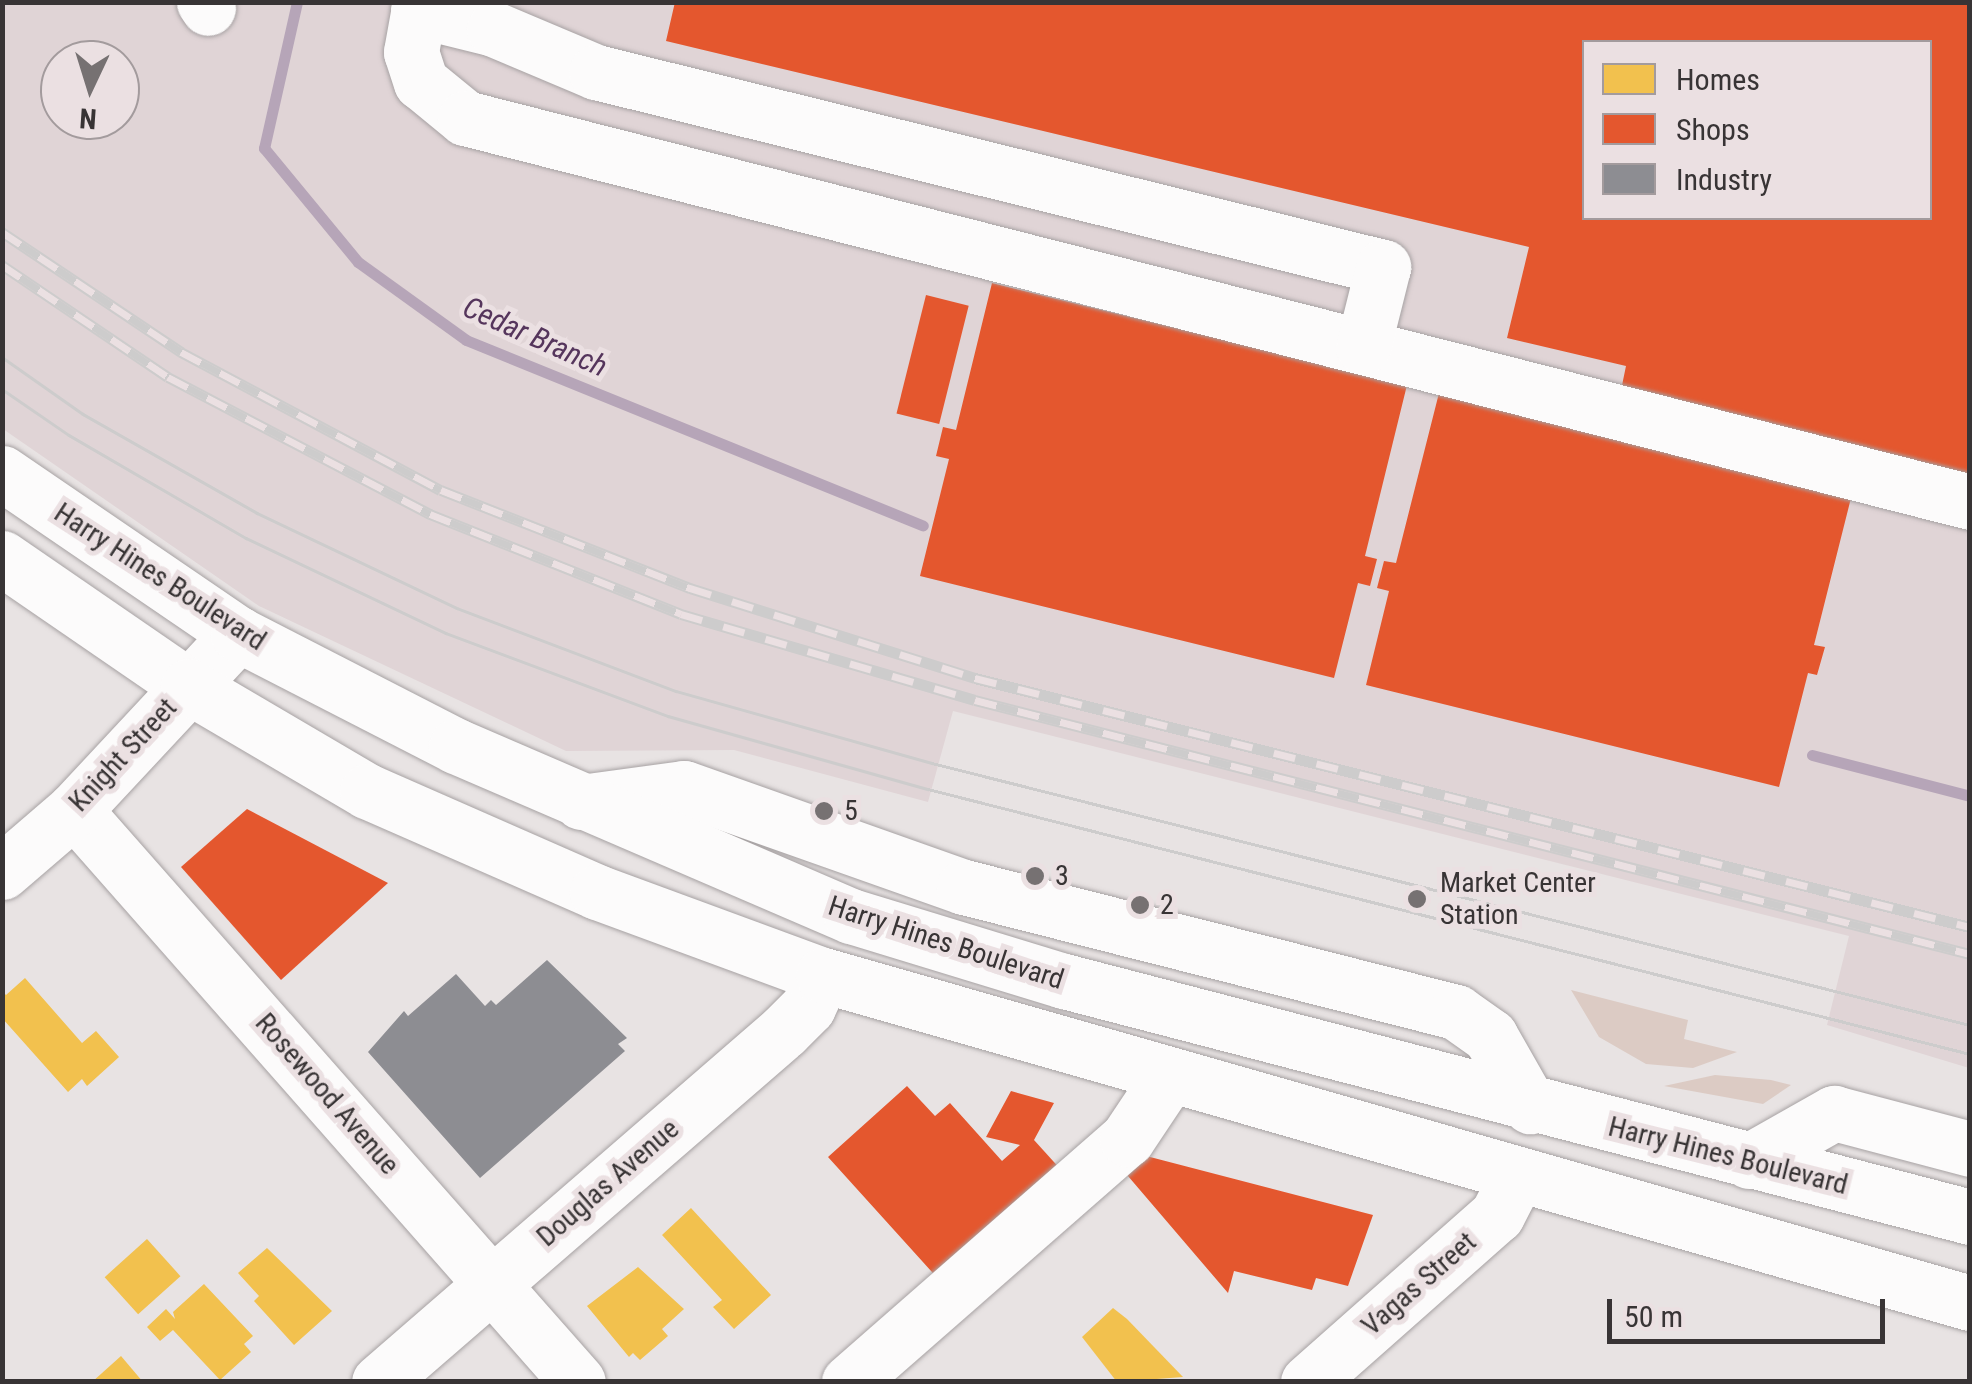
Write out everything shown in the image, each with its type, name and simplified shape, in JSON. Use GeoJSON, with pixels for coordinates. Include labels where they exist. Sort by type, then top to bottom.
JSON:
{"type":"FeatureCollection","features":[{"type":"Feature","properties":{"kind":"main road"},"geometry":{"type":"LineString","coordinates":[[1363,347],[1383,267],[596,72],[494,29],[419,6],[411,52],[421,82],[465,118],[1970,502]]}},
{"type":"Feature","properties":{"kind":"main road","name":"Harry Hines Boulevard"},"geometry":{"type":"LineString","coordinates":[[2,472],[238,634],[456,746],[852,916],[1046,976],[1530,1106],[1970,1218]]}},
{"type":"Feature","properties":{"kind":"main road"},"geometry":{"type":"LineString","coordinates":[[2,558],[188,686],[367,791],[597,892],[823,975],[1517,1176],[1970,1302]]}},
{"type":"Feature","properties":{"kind":"main road","name":"Knight Street"},"geometry":{"type":"LineString","coordinates":[[2,872],[74,810],[238,634]]}},
{"type":"Feature","properties":{"kind":"main road"},"geometry":{"type":"LineString","coordinates":[[581,802],[684,788],[964,887],[1456,1012],[1490,1036],[1530,1106]]}},
{"type":"Feature","properties":{"kind":"main road","name":"Rosewood Avenue"},"geometry":{"type":"LineString","coordinates":[[74,810],[578,1382]]}},
{"type":"Feature","properties":{"kind":"main road","name":"Douglas Avenue"},"geometry":{"type":"LineString","coordinates":[[380,1382],[784,1031],[808,1007],[852,916]]}},
{"type":"Feature","properties":{"kind":"main road"},"geometry":{"type":"LineString","coordinates":[[849,1382],[1127,1139],[1169,1076]]}},
{"type":"Feature","properties":{"kind":"main road"},"geometry":{"type":"LineString","coordinates":[[1749,1161],[1834,1114],[1970,1149]]}},
{"type":"Feature","properties":{"kind":"main road","name":"Vagas Street"},"geometry":{"type":"LineString","coordinates":[[1308,1382],[1498,1215],[1517,1176]]}},
{"type":"Feature","properties":{"kind":"shaded area"},"geometry":{"type":"Polygon","coordinates":[[[2,3],[1969,3],[1969,1068],[1827,1025],[1849,936],[953,711],[928,802],[734,750],[566,751],[259,606],[3,429],[2,3]]]}},
{"type":"Feature","properties":{"kind":"shaded area"},"geometry":{"type":"Polygon","coordinates":[[[1571,990],[1688,1020],[1684,1039],[1737,1052],[1693,1068],[1646,1064],[1599,1037],[1571,990]]]}},
{"type":"Feature","properties":{"kind":"shaded area"},"geometry":{"type":"Polygon","coordinates":[[[1715,1075],[1791,1085],[1763,1104],[1664,1086],[1715,1075]]]}},
{"type":"Feature","properties":{"kind":"building: Homes"},"geometry":{"type":"Polygon","coordinates":[[[25,978],[82,1043],[96,1031],[119,1057],[87,1086],[82,1079],[68,1092],[2,1018],[2,991],[6,995],[25,978]]]}},
{"type":"Feature","properties":{"kind":"building: Homes"},"geometry":{"type":"Polygon","coordinates":[[[691,1208],[771,1295],[734,1329],[713,1307],[722,1300],[662,1235],[691,1208]]]}},
{"type":"Feature","properties":{"kind":"building: Homes"},"geometry":{"type":"Polygon","coordinates":[[[147,1239],[180,1276],[138,1314],[105,1277],[147,1239]]]}},
{"type":"Feature","properties":{"kind":"building: Homes"},"geometry":{"type":"Polygon","coordinates":[[[267,1248],[332,1311],[294,1345],[254,1301],[259,1296],[238,1273],[267,1248]]]}},
{"type":"Feature","properties":{"kind":"building: Homes"},"geometry":{"type":"Polygon","coordinates":[[[638,1267],[684,1309],[662,1329],[668,1336],[640,1360],[633,1353],[629,1357],[587,1306],[638,1267]]]}},
{"type":"Feature","properties":{"kind":"building: Homes"},"geometry":{"type":"Polygon","coordinates":[[[204,1284],[253,1336],[244,1344],[251,1352],[220,1380],[173,1330],[160,1341],[147,1327],[166,1309],[175,1319],[173,1312],[204,1284]]]}},
{"type":"Feature","properties":{"kind":"building: Homes"},"geometry":{"type":"Polygon","coordinates":[[[1113,1308],[1183,1377],[1117,1382],[1082,1337],[1113,1308]]]}},
{"type":"Feature","properties":{"kind":"building: Homes"},"geometry":{"type":"Polygon","coordinates":[[[121,1356],[143,1382],[92,1382],[121,1356]]]}},
{"type":"Feature","properties":{"kind":"building: Shops"},"geometry":{"type":"Polygon","coordinates":[[[675,2],[1970,2],[1970,478],[1620,395],[1626,366],[1507,338],[1529,247],[666,41],[675,2]]]}},
{"type":"Feature","properties":{"kind":"building: Shops"},"geometry":{"type":"Polygon","coordinates":[[[992,283],[1407,385],[1365,556],[1377,559],[1370,586],[1358,583],[1334,678],[920,576],[949,459],[936,456],[943,427],[956,430],[992,283]]]}},
{"type":"Feature","properties":{"kind":"building: Shops"},"geometry":{"type":"Polygon","coordinates":[[[926,295],[969,306],[939,424],[896,413],[926,295]]]}},
{"type":"Feature","properties":{"kind":"building: Shops"},"geometry":{"type":"Polygon","coordinates":[[[1439,393],[1852,494],[1814,645],[1825,647],[1817,675],[1808,673],[1779,787],[1366,685],[1389,591],[1377,588],[1384,561],[1396,563],[1439,393]]]}},
{"type":"Feature","properties":{"kind":"building: Shops"},"geometry":{"type":"Polygon","coordinates":[[[247,809],[388,883],[281,980],[181,867],[247,809]]]}},
{"type":"Feature","properties":{"kind":"building: Shops"},"geometry":{"type":"Polygon","coordinates":[[[907,1086],[935,1116],[950,1103],[1002,1161],[1020,1145],[986,1137],[1011,1091],[1054,1103],[1034,1140],[1063,1172],[941,1282],[828,1157],[907,1086]]]}},
{"type":"Feature","properties":{"kind":"building: Shops"},"geometry":{"type":"Polygon","coordinates":[[[1127,1151],[1373,1215],[1348,1286],[1316,1278],[1312,1290],[1234,1271],[1228,1293],[1116,1162],[1127,1151]]]}},
{"type":"Feature","properties":{"kind":"building: Industry"},"geometry":{"type":"Polygon","coordinates":[[[547,960],[627,1038],[618,1044],[625,1051],[480,1178],[368,1052],[404,1011],[408,1016],[456,974],[485,1006],[491,1000],[496,1005],[547,960]]]}},
{"type":"Feature","properties":{"kind":"waterway","name":"Cedar Branch"},"geometry":{"type":"LineString","coordinates":[[297,2],[264,148],[358,262],[466,340],[923,526]]}},
{"type":"Feature","properties":{"kind":"waterway","name":"Cedar Branch"},"geometry":{"type":"LineString","coordinates":[[1812,755],[1970,796]]}},
{"type":"Feature","properties":{"kind":"tram line"},"geometry":{"type":"LineString","coordinates":[[2,357],[83,414],[257,513],[457,608],[676,691],[932,763],[1970,1025]]}},
{"type":"Feature","properties":{"kind":"tram line"},"geometry":{"type":"LineString","coordinates":[[2,389],[69,435],[246,538],[446,633],[668,716],[928,789],[1970,1054]]}},
{"type":"Feature","properties":{"kind":"railway"},"geometry":{"type":"LineString","coordinates":[[2,232],[181,352],[441,490],[690,588],[975,678],[1970,927]]}},
{"type":"Feature","properties":{"kind":"railway"},"geometry":{"type":"LineString","coordinates":[[2,265],[168,377],[430,514],[681,614],[975,700],[1970,954]]}},
{"type":"Feature","properties":{"kind":"place","name":"5"},"geometry":{"type":"Point","coordinates":[824,811]}},
{"type":"Feature","properties":{"kind":"place","name":"3"},"geometry":{"type":"Point","coordinates":[1035,876]}},
{"type":"Feature","properties":{"kind":"place","name":"Market Center Station"},"geometry":{"type":"Point","coordinates":[1417,899]}},
{"type":"Feature","properties":{"kind":"place","name":"2"},"geometry":{"type":"Point","coordinates":[1140,905]}}]}
